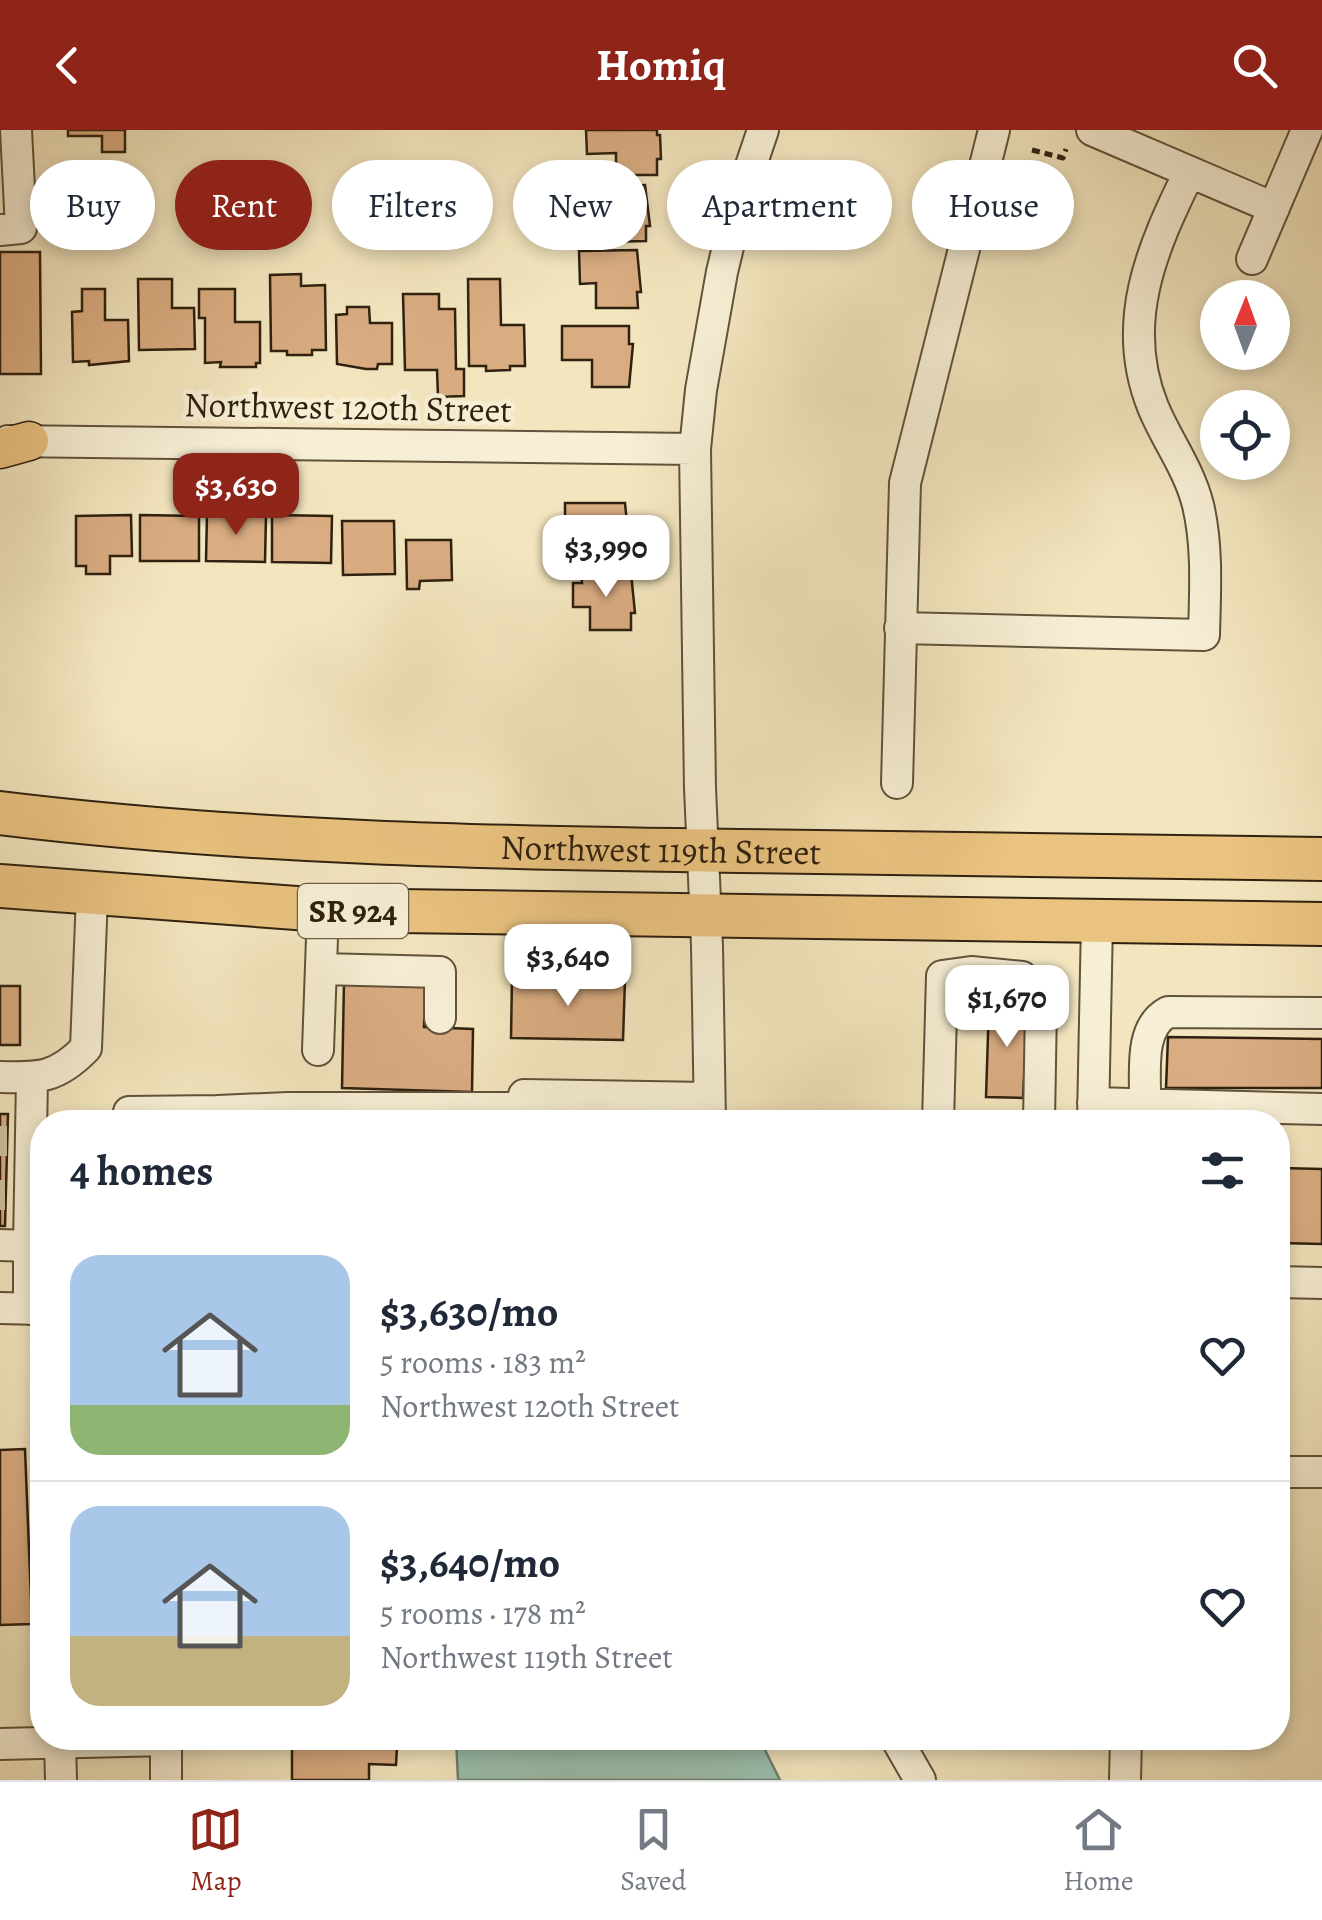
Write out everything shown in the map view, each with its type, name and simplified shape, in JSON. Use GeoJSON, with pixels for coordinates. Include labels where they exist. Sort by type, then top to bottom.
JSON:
{"type":"FeatureCollection","features":[{"type":"Feature","properties":{"kind":"highway","name":"Northwest 119th Street"},"geometry":{"type":"LineString","coordinates":[[0,814],[386,843],[1322,859]]}},
{"type":"Feature","properties":{"kind":"highway","name":"Northwest 119th Street"},"geometry":{"type":"LineString","coordinates":[[0,886],[322,910],[1322,924]]}},
{"type":"Feature","properties":{"kind":"street"},"geometry":{"type":"LineString","coordinates":[[0,230],[20,228],[16,130]]}},
{"type":"Feature","properties":{"kind":"street"},"geometry":{"type":"LineString","coordinates":[[524,1110],[524,1095],[710,1110],[695,449],[722,272],[739,201],[763,130]]}},
{"type":"Feature","properties":{"kind":"street"},"geometry":{"type":"LineString","coordinates":[[896,783],[902,516],[908,468],[994,130]]}},
{"type":"Feature","properties":{"kind":"street"},"geometry":{"type":"LineString","coordinates":[[1092,130],[1274,208]]}},
{"type":"Feature","properties":{"kind":"street"},"geometry":{"type":"LineString","coordinates":[[1252,259],[1308,130]]}},
{"type":"Feature","properties":{"kind":"street"},"geometry":{"type":"LineString","coordinates":[[900,628],[1204,636],[1204,546],[1198,506],[1184,464],[1152,403],[1142,367],[1138,326],[1139,302],[1152,253],[1189,173]]}},
{"type":"Feature","properties":{"kind":"street","name":"Northwest 120th Street"},"geometry":{"type":"LineString","coordinates":[[10,443],[695,449]]}},
{"type":"Feature","properties":{"kind":"street"},"geometry":{"type":"LineString","coordinates":[[0,1077],[32,1078],[66,1068],[86,1048],[92,895]]}},
{"type":"Feature","properties":{"kind":"street"},"geometry":{"type":"LineString","coordinates":[[318,1050],[322,910]]}},
{"type":"Feature","properties":{"kind":"street"},"geometry":{"type":"LineString","coordinates":[[1093,1110],[1097,921]]}},
{"type":"Feature","properties":{"kind":"street"},"geometry":{"type":"LineString","coordinates":[[321,970],[440,972],[440,1018]]}},
{"type":"Feature","properties":{"kind":"street"},"geometry":{"type":"LineString","coordinates":[[938,1110],[942,976],[971,972],[1013,974],[1036,991],[1041,1020],[1039,1110]]}},
{"type":"Feature","properties":{"kind":"street"},"geometry":{"type":"LineString","coordinates":[[1145,1104],[1148,1038],[1152,1025],[1168,1012],[1322,1013]]}},
{"type":"Feature","properties":{"kind":"street"},"geometry":{"type":"LineString","coordinates":[[24,1309],[15,1245],[19,1142],[32,1078]]}},
{"type":"Feature","properties":{"kind":"street"},"geometry":{"type":"LineString","coordinates":[[1110,1110],[1145,1104],[1322,1109]]}},
{"type":"Feature","properties":{"kind":"street"},"geometry":{"type":"LineString","coordinates":[[272,1110],[355,1110]]}},
{"type":"Feature","properties":{"kind":"street"},"geometry":{"type":"LineString","coordinates":[[1290,1282],[1322,1283]]}},
{"type":"Feature","properties":{"kind":"street"},"geometry":{"type":"LineString","coordinates":[[1290,1472],[1322,1472]]}},
{"type":"Feature","properties":{"kind":"street"},"geometry":{"type":"LineString","coordinates":[[0,1744],[30,1744]]}},
{"type":"Feature","properties":{"kind":"street"},"geometry":{"type":"LineString","coordinates":[[60,1750],[61,1780]]}},
{"type":"Feature","properties":{"kind":"street"},"geometry":{"type":"LineString","coordinates":[[166,1750],[166,1780]]}},
{"type":"Feature","properties":{"kind":"street"},"geometry":{"type":"LineString","coordinates":[[903,1750],[920,1780]]}},
{"type":"Feature","properties":{"kind":"street"},"geometry":{"type":"LineString","coordinates":[[1125,1780],[1126,1750]]}},
{"type":"Feature","properties":{"kind":"path"},"geometry":{"type":"LineString","coordinates":[[1032,150],[1063,158],[1066,149]]}},
{"type":"Feature","properties":{"kind":"shaded area"},"geometry":{"type":"Polygon","coordinates":[[[457,1750],[765,1750],[780,1780],[458,1780],[457,1750]]]}},
{"type":"Feature","properties":{"kind":"building"},"geometry":{"type":"Polygon","coordinates":[[[68,130],[125,130],[125,152],[102,152],[102,136],[68,136],[68,130]]]}},
{"type":"Feature","properties":{"kind":"building"},"geometry":{"type":"Polygon","coordinates":[[[586,130],[657,130],[660,135],[657,175],[647,175],[647,160],[616,160],[616,153],[587,154],[586,130]]]}},
{"type":"Feature","properties":{"kind":"building"},"geometry":{"type":"Polygon","coordinates":[[[637,250],[641,292],[637,292],[638,308],[596,308],[596,283],[580,284],[579,251],[637,250]]]}},
{"type":"Feature","properties":{"kind":"building"},"geometry":{"type":"Polygon","coordinates":[[[0,252],[40,252],[41,374],[0,374],[0,252]]]}},
{"type":"Feature","properties":{"kind":"building"},"geometry":{"type":"Polygon","coordinates":[[[301,274],[301,286],[325,285],[326,350],[312,350],[312,355],[271,351],[270,275],[301,274]]]}},
{"type":"Feature","properties":{"kind":"building"},"geometry":{"type":"Polygon","coordinates":[[[138,279],[172,279],[172,308],[194,308],[195,349],[139,350],[138,279]]]}},
{"type":"Feature","properties":{"kind":"building"},"geometry":{"type":"Polygon","coordinates":[[[468,279],[500,279],[501,325],[524,325],[525,366],[486,371],[486,366],[469,366],[468,279]]]}},
{"type":"Feature","properties":{"kind":"building"},"geometry":{"type":"Polygon","coordinates":[[[82,289],[105,289],[105,320],[128,320],[129,361],[89,365],[89,361],[73,362],[72,312],[82,311],[82,289]]]}},
{"type":"Feature","properties":{"kind":"building"},"geometry":{"type":"Polygon","coordinates":[[[199,289],[235,289],[235,322],[260,322],[260,363],[256,367],[205,363],[205,318],[199,318],[199,289]]]}},
{"type":"Feature","properties":{"kind":"building"},"geometry":{"type":"Polygon","coordinates":[[[403,294],[439,294],[439,309],[455,309],[456,369],[464,369],[464,396],[438,397],[437,370],[405,370],[403,294]]]}},
{"type":"Feature","properties":{"kind":"building"},"geometry":{"type":"Polygon","coordinates":[[[347,307],[369,307],[370,323],[392,323],[392,364],[366,369],[337,364],[336,315],[347,314],[347,307]]]}},
{"type":"Feature","properties":{"kind":"building"},"geometry":{"type":"Polygon","coordinates":[[[562,326],[629,326],[629,344],[633,344],[629,387],[592,387],[592,360],[562,360],[562,326]]]}},
{"type":"Feature","properties":{"kind":"building"},"geometry":{"type":"Polygon","coordinates":[[[565,503],[625,503],[629,544],[624,544],[624,558],[583,558],[583,536],[565,536],[565,503]]]}},
{"type":"Feature","properties":{"kind":"building"},"geometry":{"type":"Polygon","coordinates":[[[207,514],[266,515],[265,562],[206,561],[207,514]]]}},
{"type":"Feature","properties":{"kind":"building"},"geometry":{"type":"Polygon","coordinates":[[[131,515],[132,556],[110,556],[110,574],[86,574],[86,566],[76,566],[76,516],[131,515]]]}},
{"type":"Feature","properties":{"kind":"building"},"geometry":{"type":"Polygon","coordinates":[[[140,515],[199,516],[199,561],[140,561],[140,515]]]}},
{"type":"Feature","properties":{"kind":"building"},"geometry":{"type":"Polygon","coordinates":[[[272,515],[332,516],[331,563],[272,562],[272,515]]]}},
{"type":"Feature","properties":{"kind":"building"},"geometry":{"type":"Polygon","coordinates":[[[342,521],[394,521],[395,574],[343,575],[342,521]]]}},
{"type":"Feature","properties":{"kind":"building"},"geometry":{"type":"Polygon","coordinates":[[[406,540],[451,540],[452,580],[420,581],[419,589],[407,589],[406,540]]]}},
{"type":"Feature","properties":{"kind":"building"},"geometry":{"type":"Polygon","coordinates":[[[581,573],[631,573],[635,613],[631,613],[631,630],[590,630],[590,607],[573,607],[573,583],[582,583],[581,573]]]}},
{"type":"Feature","properties":{"kind":"building"},"geometry":{"type":"Polygon","coordinates":[[[512,978],[625,980],[623,1040],[511,1038],[512,978]]]}},
{"type":"Feature","properties":{"kind":"building"},"geometry":{"type":"Polygon","coordinates":[[[344,981],[425,983],[424,1027],[473,1029],[472,1092],[342,1088],[344,981]]]}},
{"type":"Feature","properties":{"kind":"building"},"geometry":{"type":"Polygon","coordinates":[[[0,986],[20,986],[20,1045],[0,1045],[0,986]]]}},
{"type":"Feature","properties":{"kind":"building"},"geometry":{"type":"Polygon","coordinates":[[[1028,1003],[1023,1098],[986,1097],[989,1004],[1028,1003]]]}},
{"type":"Feature","properties":{"kind":"building"},"geometry":{"type":"Polygon","coordinates":[[[1168,1037],[1322,1039],[1322,1088],[1166,1088],[1168,1037]]]}},
{"type":"Feature","properties":{"kind":"building"},"geometry":{"type":"Polygon","coordinates":[[[0,1114],[8,1114],[5,1226],[0,1226],[0,1114]]]}},
{"type":"Feature","properties":{"kind":"building"},"geometry":{"type":"Polygon","coordinates":[[[1290,1168],[1322,1169],[1322,1244],[1290,1243],[1290,1168]]]}},
{"type":"Feature","properties":{"kind":"building"},"geometry":{"type":"Polygon","coordinates":[[[25,1449],[30,1624],[0,1625],[0,1450],[25,1449]]]}},
{"type":"Feature","properties":{"kind":"building"},"geometry":{"type":"Polygon","coordinates":[[[292,1750],[397,1750],[396,1765],[369,1764],[369,1780],[292,1780],[292,1750]]]}},
{"type":"Feature","properties":{"kind":"tunnel"},"geometry":{"type":"LineString","coordinates":[[0,1141],[7,1141]]}},
{"type":"Feature","properties":{"kind":"tunnel"},"geometry":{"type":"LineString","coordinates":[[0,1195],[5,1195]]}}]}
